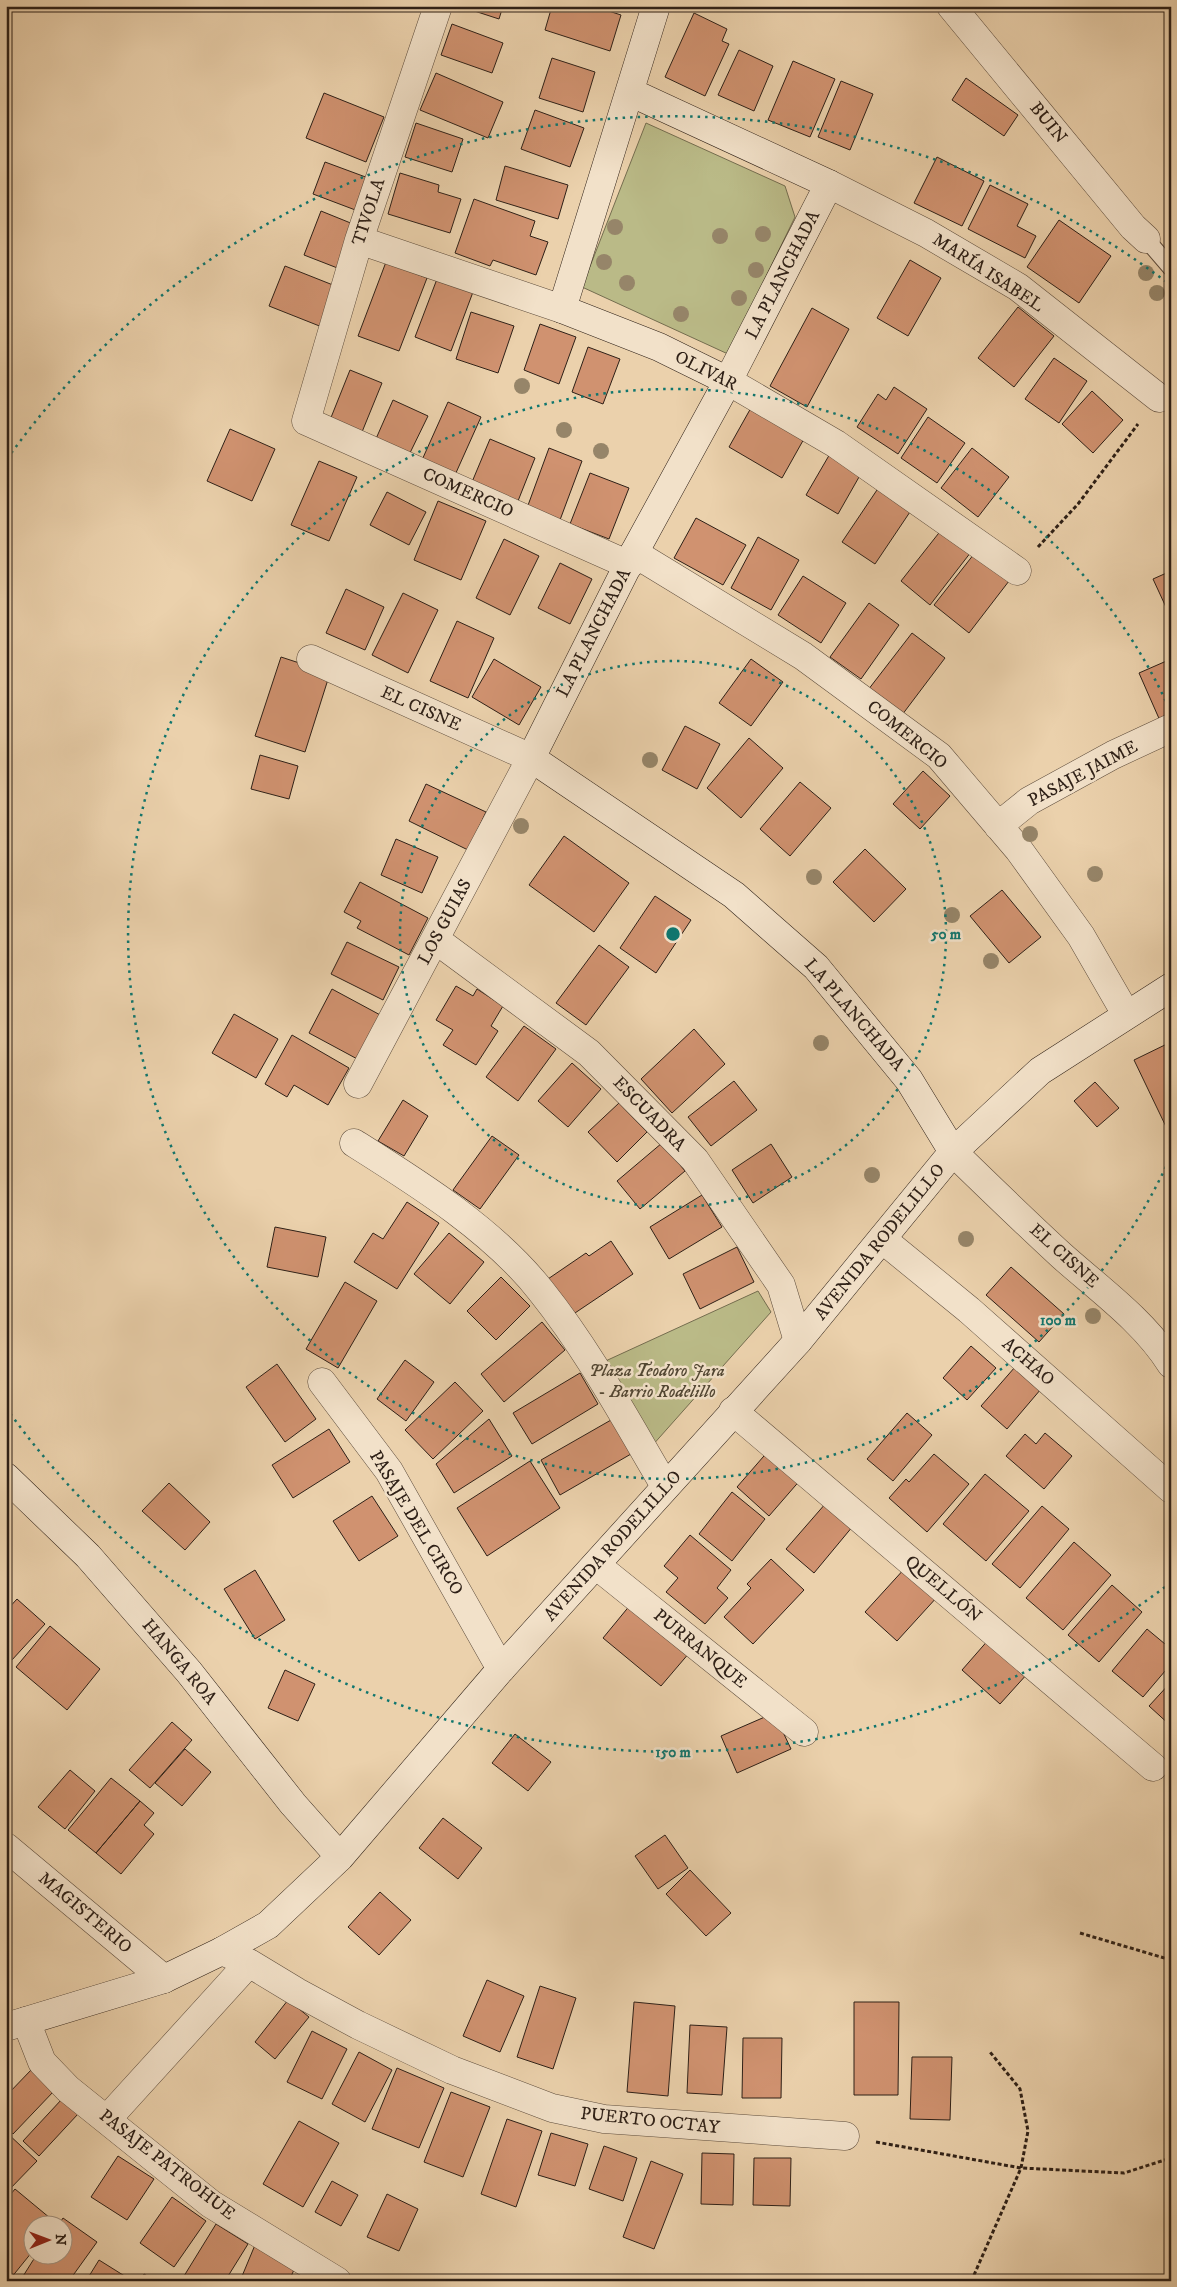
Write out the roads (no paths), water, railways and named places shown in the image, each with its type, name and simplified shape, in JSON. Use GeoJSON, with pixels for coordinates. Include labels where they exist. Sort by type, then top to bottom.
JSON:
{"type":"FeatureCollection","features":[{"type":"Feature","properties":{"kind":"street","name":"TIVOLA"},"geometry":{"type":"LineString","coordinates":[[306,420],[359,240],[438,6]]}},
{"type":"Feature","properties":{"kind":"street"},"geometry":{"type":"LineString","coordinates":[[562,309],[656,6]]}},
{"type":"Feature","properties":{"kind":"street","name":"BUIN"},"geometry":{"type":"LineString","coordinates":[[952,6],[1133,227],[1146,239]]}},
{"type":"Feature","properties":{"kind":"street"},"geometry":{"type":"LineString","coordinates":[[630,92],[829,184]]}},
{"type":"Feature","properties":{"kind":"street","name":"LA PLANCHADA"},"geometry":{"type":"LineString","coordinates":[[829,184],[728,381],[631,559],[531,758],[734,895],[816,967],[909,1080],[953,1152]]}},
{"type":"Feature","properties":{"kind":"street","name":"MARÍA ISABEL"},"geometry":{"type":"LineString","coordinates":[[829,184],[926,233],[1018,287],[1165,404]]}},
{"type":"Feature","properties":{"kind":"street","name":"OLIVAR"},"geometry":{"type":"LineString","coordinates":[[359,240],[562,309],[659,347],[728,381],[836,444],[1017,571]]}},
{"type":"Feature","properties":{"kind":"street","name":"COMERCIO"},"geometry":{"type":"LineString","coordinates":[[306,420],[631,559],[803,656],[939,756],[1019,850],[1081,936],[1126,1014]]}},
{"type":"Feature","properties":{"kind":"street","name":"EL CISNE"},"geometry":{"type":"LineString","coordinates":[[312,659],[531,758]]}},
{"type":"Feature","properties":{"kind":"street","name":"PASAJE JAIME"},"geometry":{"type":"LineString","coordinates":[[998,826],[1030,801],[1113,755],[1171,728]]}},
{"type":"Feature","properties":{"kind":"street","name":"LOS GUIAS"},"geometry":{"type":"LineString","coordinates":[[358,1084],[531,758]]}},
{"type":"Feature","properties":{"kind":"street","name":"ESCUADRA"},"geometry":{"type":"LineString","coordinates":[[436,940],[589,1053],[644,1106],[695,1160],[781,1285],[798,1341]]}},
{"type":"Feature","properties":{"kind":"street","name":"AVENIDA RODELILLO"},"geometry":{"type":"LineString","coordinates":[[16,2024],[164,1979],[222,1951],[268,1925],[340,1857],[502,1669],[596,1566],[665,1486],[798,1341],[953,1152],[1040,1071],[1126,1014],[1171,987]]}},
{"type":"Feature","properties":{"kind":"street"},"geometry":{"type":"LineString","coordinates":[[354,1143],[450,1206],[496,1245],[540,1289],[578,1341],[665,1486]]}},
{"type":"Feature","properties":{"kind":"street","name":"EL CISNE"},"geometry":{"type":"LineString","coordinates":[[953,1152],[1062,1255],[1102,1290],[1144,1331],[1171,1364]]}},
{"type":"Feature","properties":{"kind":"street","name":"ACHAO"},"geometry":{"type":"LineString","coordinates":[[882,1239],[969,1310],[1171,1488]]}},
{"type":"Feature","properties":{"kind":"street","name":"PASAJE DEL CIRCO"},"geometry":{"type":"LineString","coordinates":[[322,1382],[389,1471],[502,1669]]}},
{"type":"Feature","properties":{"kind":"street","name":"QUELLÓN"},"geometry":{"type":"LineString","coordinates":[[734,1411],[1153,1767]]}},
{"type":"Feature","properties":{"kind":"street","name":"HANGA ROA"},"geometry":{"type":"LineString","coordinates":[[6,1477],[88,1556],[189,1672],[293,1804],[340,1857]]}},
{"type":"Feature","properties":{"kind":"street","name":"PURRANQUE"},"geometry":{"type":"LineString","coordinates":[[596,1566],[804,1732]]}},
{"type":"Feature","properties":{"kind":"street","name":"MAGISTERIO"},"geometry":{"type":"LineString","coordinates":[[6,1847],[164,1979]]}},
{"type":"Feature","properties":{"kind":"street","name":"PUERTO OCTAY"},"geometry":{"type":"LineString","coordinates":[[222,1951],[249,1963],[297,1992],[375,2033],[452,2070],[552,2108],[604,2120],[845,2136]]}},
{"type":"Feature","properties":{"kind":"street"},"geometry":{"type":"LineString","coordinates":[[108,2118],[249,1963]]}},
{"type":"Feature","properties":{"kind":"street","name":"PASAJE PATROHUE"},"geometry":{"type":"LineString","coordinates":[[16,2024],[42,2062],[68,2089],[108,2118],[211,2204],[337,2281]]}},
{"type":"Feature","properties":{"kind":"lane"},"geometry":{"type":"LineString","coordinates":[[1146,239],[1171,268]]}},
{"type":"Feature","properties":{"kind":"park label","name":"Plaza Teodoro Jara - Barrio Rodelillo"},"geometry":{"type":"Point","coordinates":[657,1381]}}]}
